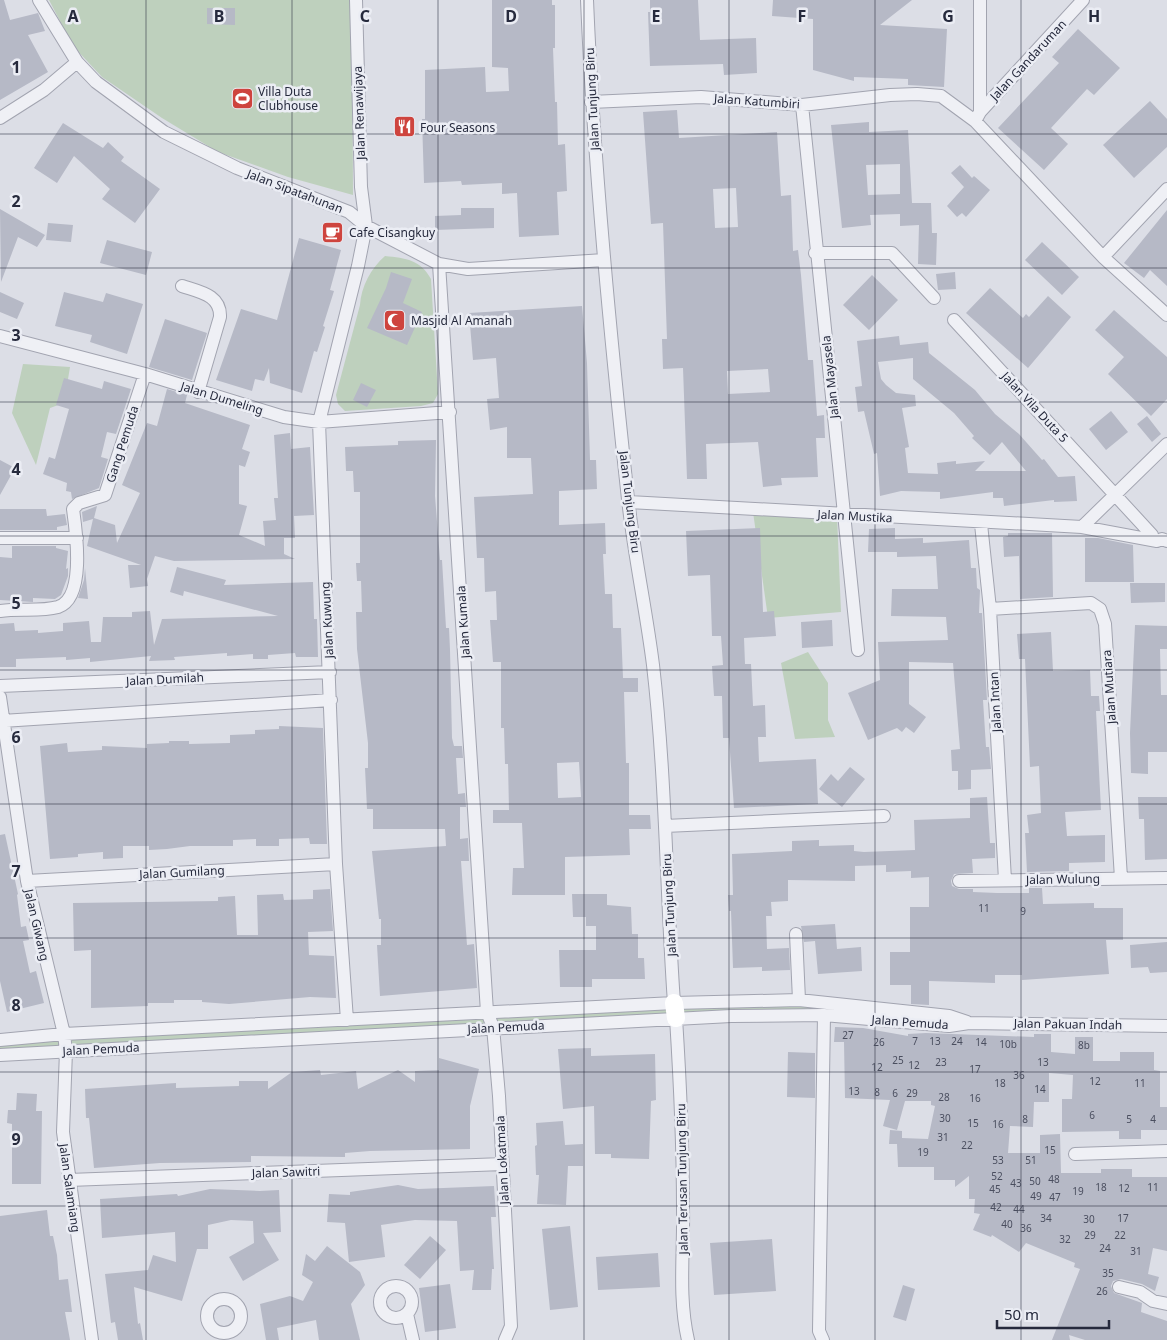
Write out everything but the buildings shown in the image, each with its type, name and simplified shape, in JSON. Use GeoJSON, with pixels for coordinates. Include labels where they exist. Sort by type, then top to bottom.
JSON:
{"type":"FeatureCollection","features":[{"type":"Feature","properties":{"kind":"street","name":"Jalan Sipatahunan"},"geometry":{"type":"LineString","coordinates":[[40,0],[77,62],[96,82],[164,132],[237,168],[349,212],[366,226],[438,264],[468,269],[604,260]]}},
{"type":"Feature","properties":{"kind":"street","name":"Jalan Renawijaya"},"geometry":{"type":"LineString","coordinates":[[356,0],[361,187],[366,226]]}},
{"type":"Feature","properties":{"kind":"street","name":"Jalan Tunjung Biru"},"geometry":{"type":"LineString","coordinates":[[587,0],[591,102],[604,260],[628,502],[652,665],[665,826],[675,1010]]}},
{"type":"Feature","properties":{"kind":"street"},"geometry":{"type":"LineString","coordinates":[[978,116],[980,0]]}},
{"type":"Feature","properties":{"kind":"street","name":"Jalan Gandaruman"},"geometry":{"type":"LineString","coordinates":[[978,116],[1083,0]]}},
{"type":"Feature","properties":{"kind":"street"},"geometry":{"type":"LineString","coordinates":[[0,118],[44,90],[77,62]]}},
{"type":"Feature","properties":{"kind":"street","name":"Jalan Katumbiri"},"geometry":{"type":"LineString","coordinates":[[591,102],[701,97],[802,105],[917,94],[941,96],[978,116],[1103,258],[1167,315]]}},
{"type":"Feature","properties":{"kind":"street","name":"Jalan Mayasela"},"geometry":{"type":"LineString","coordinates":[[802,105],[858,650]]}},
{"type":"Feature","properties":{"kind":"street"},"geometry":{"type":"LineString","coordinates":[[1103,258],[1167,189]]}},
{"type":"Feature","properties":{"kind":"street","name":"Jalan Kuwung"},"geometry":{"type":"LineString","coordinates":[[347,1020],[336,864],[319,422],[358,266],[366,226]]}},
{"type":"Feature","properties":{"kind":"street"},"geometry":{"type":"LineString","coordinates":[[816,252],[892,253],[934,298]]}},
{"type":"Feature","properties":{"kind":"street","name":"Jalan Kumala"},"geometry":{"type":"LineString","coordinates":[[438,264],[450,412],[485,979]]}},
{"type":"Feature","properties":{"kind":"street"},"geometry":{"type":"LineString","coordinates":[[182,286],[213,297],[220,309],[220,317],[198,392]]}},
{"type":"Feature","properties":{"kind":"street","name":"Jalan Vila Duta 5"},"geometry":{"type":"LineString","coordinates":[[954,320],[1117,495],[1160,538]]}},
{"type":"Feature","properties":{"kind":"street","name":"Jalan Dumeling"},"geometry":{"type":"LineString","coordinates":[[0,336],[145,374],[198,392],[284,417],[319,422],[450,412]]}},
{"type":"Feature","properties":{"kind":"street","name":"Gang Pemuda"},"geometry":{"type":"LineString","coordinates":[[0,611],[47,609],[66,603],[74,590],[77,538],[73,509],[79,503],[105,495],[145,374]]}},
{"type":"Feature","properties":{"kind":"street"},"geometry":{"type":"LineString","coordinates":[[1082,527],[1117,495],[1167,444]]}},
{"type":"Feature","properties":{"kind":"street","name":"Jalan Mustika"},"geometry":{"type":"LineString","coordinates":[[628,502],[1082,527],[1157,541],[1160,538]]}},
{"type":"Feature","properties":{"kind":"street","name":"Jalan Intan"},"geometry":{"type":"LineString","coordinates":[[981,524],[990,609],[1005,880]]}},
{"type":"Feature","properties":{"kind":"street"},"geometry":{"type":"LineString","coordinates":[[0,538],[77,538]]}},
{"type":"Feature","properties":{"kind":"street","name":"Jalan Mutiara"},"geometry":{"type":"LineString","coordinates":[[990,609],[1091,604],[1100,609],[1105,624],[1121,878]]}},
{"type":"Feature","properties":{"kind":"street","name":"Jalan Dumilah"},"geometry":{"type":"LineString","coordinates":[[0,686],[330,672]]}},
{"type":"Feature","properties":{"kind":"street","name":"Jalan Giwang"},"geometry":{"type":"LineString","coordinates":[[0,697],[2,721],[27,881],[64,1034]]}},
{"type":"Feature","properties":{"kind":"street"},"geometry":{"type":"LineString","coordinates":[[2,721],[331,700]]}},
{"type":"Feature","properties":{"kind":"street"},"geometry":{"type":"LineString","coordinates":[[665,826],[884,816]]}},
{"type":"Feature","properties":{"kind":"street","name":"Jalan Gumilang"},"geometry":{"type":"LineString","coordinates":[[27,881],[336,864]]}},
{"type":"Feature","properties":{"kind":"street","name":"Jalan Wulung"},"geometry":{"type":"LineString","coordinates":[[959,882],[1167,878]]}},
{"type":"Feature","properties":{"kind":"street"},"geometry":{"type":"LineString","coordinates":[[796,934],[799,1000]]}},
{"type":"Feature","properties":{"kind":"street","name":"Jalan Lokatmala"},"geometry":{"type":"LineString","coordinates":[[485,979],[487,1012],[493,1027],[511,1326],[505,1340]]}},
{"type":"Feature","properties":{"kind":"street","name":"Jalan Pemuda"},"geometry":{"type":"LineString","coordinates":[[0,1055],[493,1027],[799,1000],[949,1016],[969,1023]]}},
{"type":"Feature","properties":{"kind":"street","name":"Jalan Pemuda"},"geometry":{"type":"LineString","coordinates":[[0,1040],[64,1034],[487,1012],[675,1010],[824,1015],[949,1026],[969,1023]]}},
{"type":"Feature","properties":{"kind":"street","name":"Jalan Terusan Tunjung Biru"},"geometry":{"type":"LineString","coordinates":[[675,1010],[681,1096],[683,1190],[682,1314],[688,1340]]}},
{"type":"Feature","properties":{"kind":"street"},"geometry":{"type":"LineString","coordinates":[[823,1340],[819,1331],[824,1015]]}},
{"type":"Feature","properties":{"kind":"street","name":"Jalan Pakuan Indah"},"geometry":{"type":"LineString","coordinates":[[969,1023],[1167,1026]]}},
{"type":"Feature","properties":{"kind":"street","name":"Jalan Salamiang"},"geometry":{"type":"LineString","coordinates":[[64,1034],[66,1051],[63,1132],[92,1340]]}},
{"type":"Feature","properties":{"kind":"street"},"geometry":{"type":"LineString","coordinates":[[1075,1154],[1167,1151]]}},
{"type":"Feature","properties":{"kind":"street","name":"Jalan Sawitri"},"geometry":{"type":"LineString","coordinates":[[69,1180],[502,1164]]}},
{"type":"Feature","properties":{"kind":"street"},"geometry":{"type":"LineString","coordinates":[[1119,1288],[1140,1292],[1154,1301],[1167,1304]]}},
{"type":"Feature","properties":{"kind":"street"},"geometry":{"type":"LineString","coordinates":[[407,1314],[413,1340]]}},
{"type":"Feature","properties":{"kind":"green space","name":"Villa Duta Clubhouse"},"geometry":{"type":"Polygon","coordinates":[[[49,0],[352,0],[353,195],[288,177],[218,152],[162,118],[102,77],[73,46],[49,0]]]}},
{"type":"Feature","properties":{"kind":"green space"},"geometry":{"type":"Polygon","coordinates":[[[385,256],[400,258],[418,264],[431,279],[438,394],[433,403],[421,406],[345,411],[338,404],[336,395],[362,291],[371,272],[385,256]]]}},
{"type":"Feature","properties":{"kind":"green space"},"geometry":{"type":"Polygon","coordinates":[[[23,364],[70,367],[64,403],[50,408],[36,465],[12,413],[23,364]]]}},
{"type":"Feature","properties":{"kind":"green space"},"geometry":{"type":"Polygon","coordinates":[[[753,512],[837,516],[841,612],[768,618],[753,512]]]}},
{"type":"Feature","properties":{"kind":"green space"},"geometry":{"type":"Polygon","coordinates":[[[808,652],[828,683],[828,720],[835,737],[795,739],[781,663],[808,652]]]}},
{"type":"Feature","properties":{"kind":"green space"},"geometry":{"type":"Polygon","coordinates":[[[799,1000],[949,1016],[824,1015],[0,1055],[0,1040],[799,1000]]]}},
{"type":"Feature","properties":{"kind":"place","name":"Villa Duta Clubhouse"},"geometry":{"type":"Point","coordinates":[242,98]}},
{"type":"Feature","properties":{"kind":"place","name":"Four Seasons"},"geometry":{"type":"Point","coordinates":[404,127]}},
{"type":"Feature","properties":{"kind":"place","name":"Cafe Cisangkuy"},"geometry":{"type":"Point","coordinates":[333,232]}},
{"type":"Feature","properties":{"kind":"place","name":"Masjid Al Amanah"},"geometry":{"type":"Point","coordinates":[395,320]}}]}
